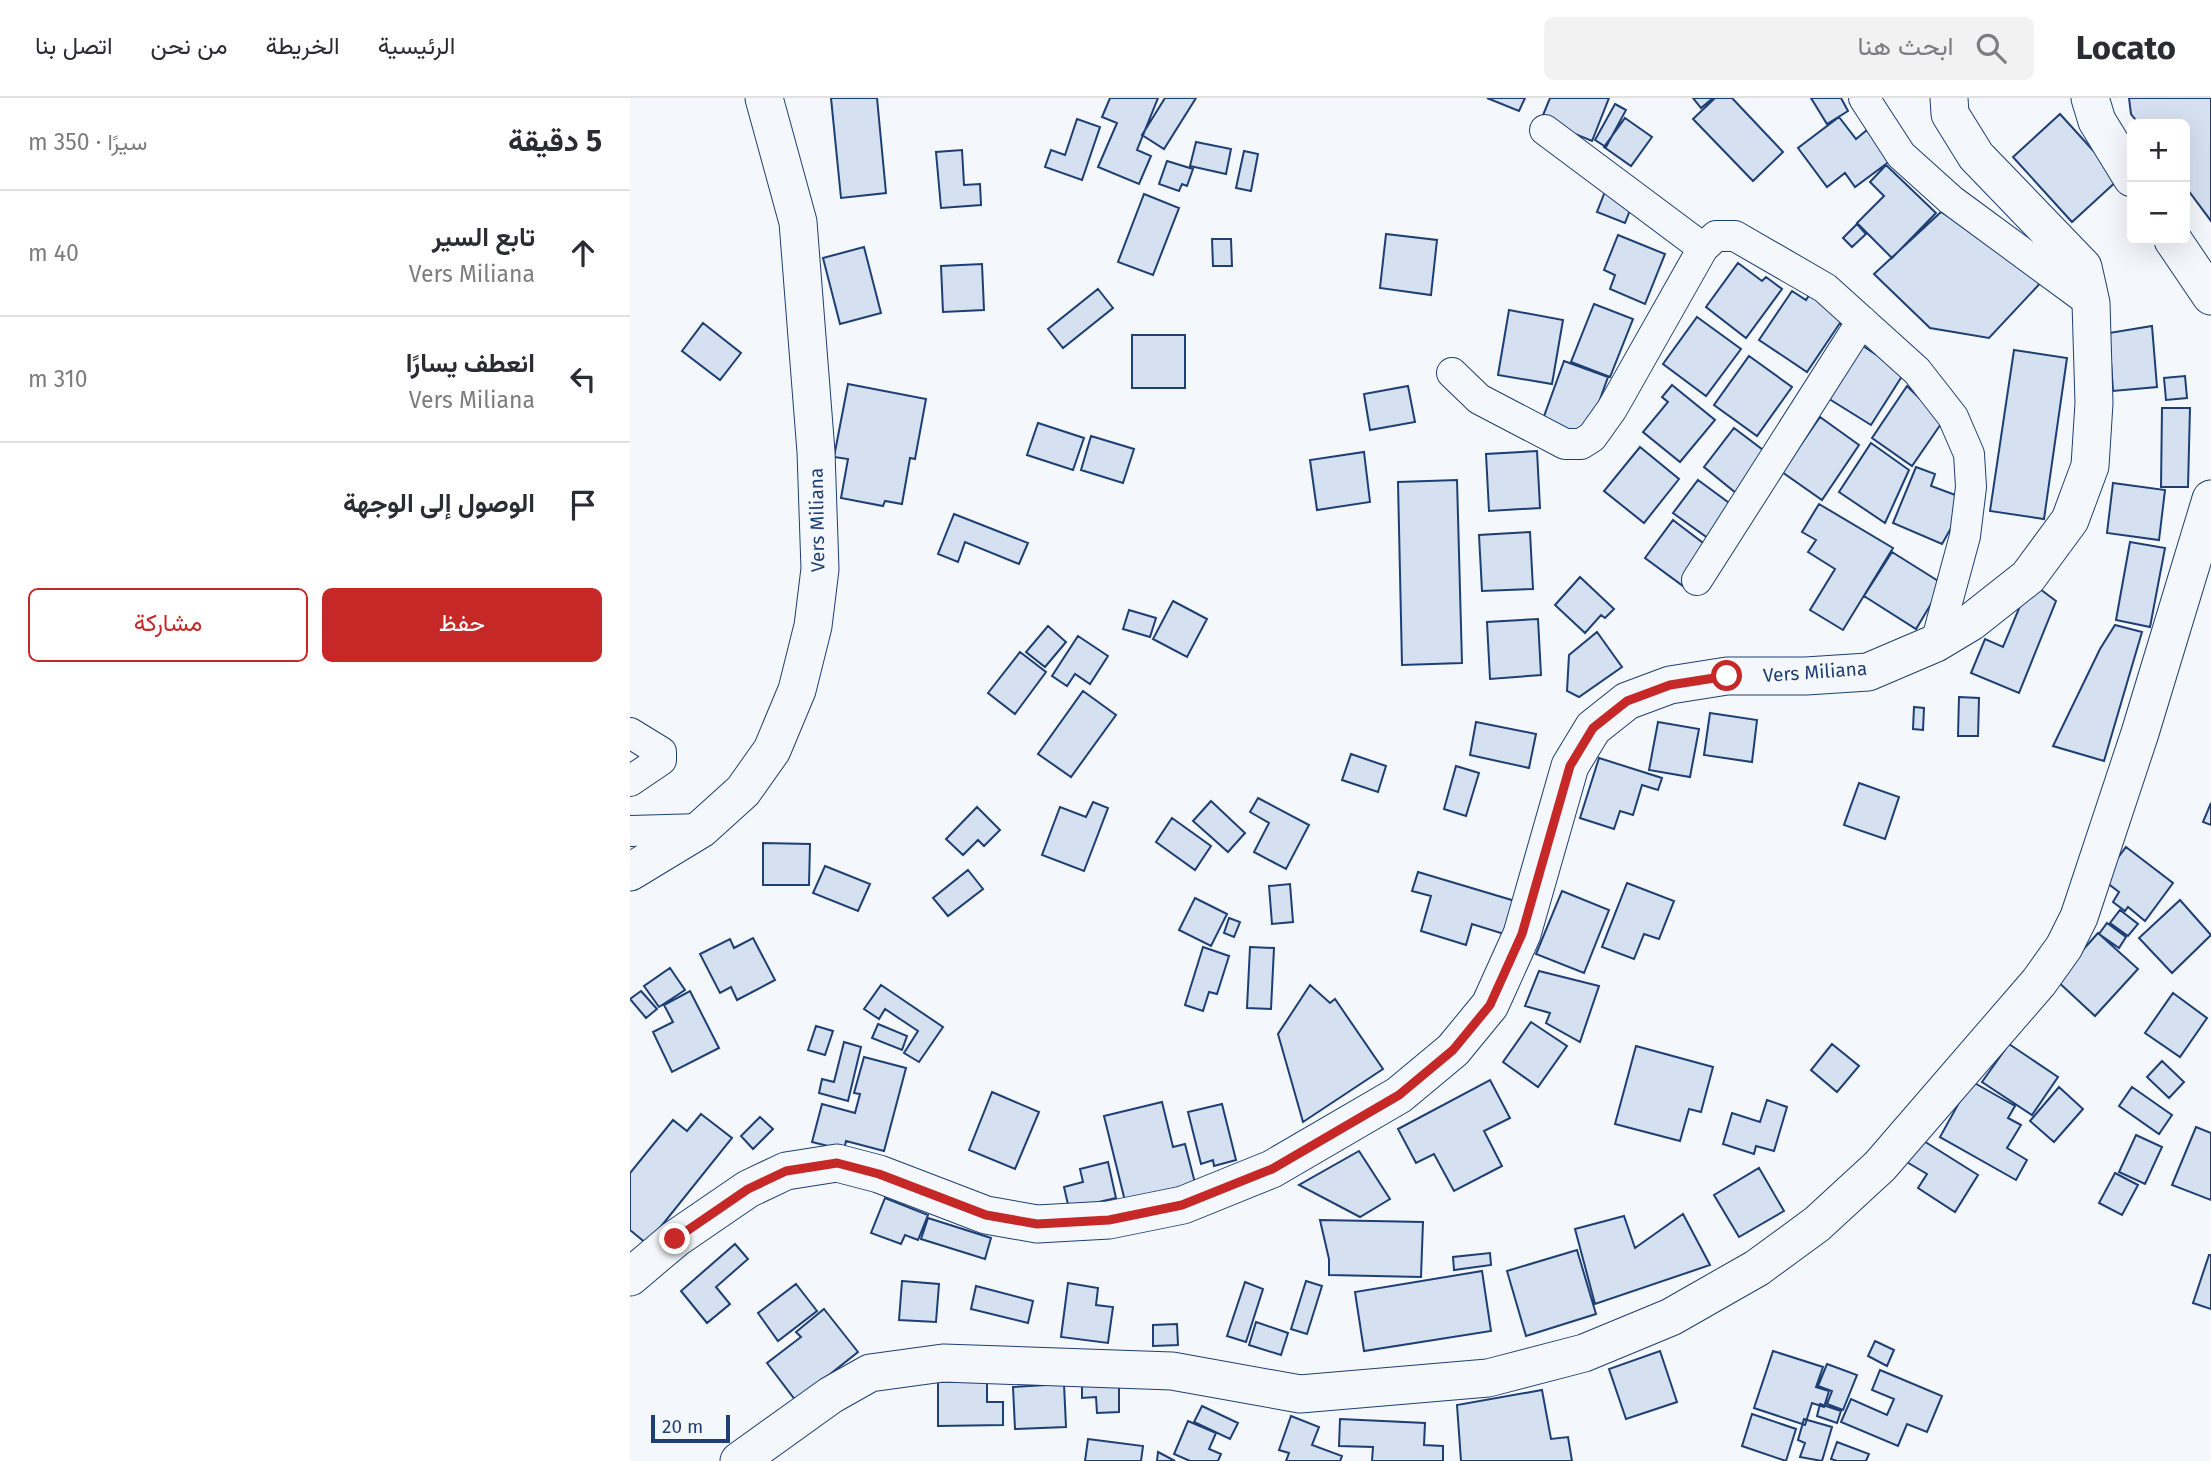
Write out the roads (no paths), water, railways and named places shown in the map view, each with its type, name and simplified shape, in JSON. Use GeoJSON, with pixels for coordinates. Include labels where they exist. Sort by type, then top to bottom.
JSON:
{"type":"FeatureCollection","features":[{"type":"Feature","properties":{"kind":"main road","name":"Vers Miliana"},"geometry":{"type":"LineString","coordinates":[[630,872],[701,829],[743,791],[772,750],[797,690],[813,626],[820,569],[816,453],[798,222],[764,98]]}},
{"type":"Feature","properties":{"kind":"main road","name":"Vers Miliana"},"geometry":{"type":"LineString","coordinates":[[630,1277],[675,1239],[727,1203],[748,1189],[786,1171],[837,1163],[879,1174],[986,1215],[1037,1224],[1109,1220],[1182,1205],[1272,1169],[1399,1095],[1453,1050],[1490,1005],[1522,934],[1570,766],[1593,728],[1627,701],[1670,685],[1727,676],[1807,676],[1868,671],[1936,643],[1970,622],[2028,577],[2070,520],[2090,467],[2094,402],[2091,303],[2083,267],[1976,156],[1950,114],[1949,98]]}},
{"type":"Feature","properties":{"kind":"main road"},"geometry":{"type":"LineString","coordinates":[[2090,98],[2097,121],[2127,170]]}},
{"type":"Feature","properties":{"kind":"main road"},"geometry":{"type":"LineString","coordinates":[[2176,245],[2211,296]]}},
{"type":"Feature","properties":{"kind":"main road"},"geometry":{"type":"LineString","coordinates":[[739,1461],[831,1395],[870,1373],[943,1363],[1172,1371],[1300,1394],[1488,1378],[1584,1353],[1609,1343],[1671,1317],[1757,1268],[1817,1224],[1880,1166],[2030,992],[2064,947],[2079,917],[2140,733],[2211,499]]}},
{"type":"Feature","properties":{"kind":"street"},"geometry":{"type":"LineString","coordinates":[[1864,98],[1901,155],[1951,200],[2091,303]]}},
{"type":"Feature","properties":{"kind":"street"},"geometry":{"type":"LineString","coordinates":[[1545,130],[1703,248]]}},
{"type":"Feature","properties":{"kind":"street"},"geometry":{"type":"LineString","coordinates":[[1452,373],[1479,399],[1565,444],[1581,444],[1592,437],[1612,409],[1703,248],[1716,236],[1735,236],[1825,288],[1917,370],[1953,417],[1969,454],[1971,487],[1965,536],[1936,643]]}},
{"type":"Feature","properties":{"kind":"street"},"geometry":{"type":"LineString","coordinates":[[1697,580],[1862,321]]}},
{"type":"Feature","properties":{"kind":"street"},"geometry":{"type":"LineString","coordinates":[[630,733],[661,751],[662,760],[630,781]]}},
{"type":"Feature","properties":{"kind":"street"},"geometry":{"type":"LineString","coordinates":[[630,831],[701,829]]}}]}
